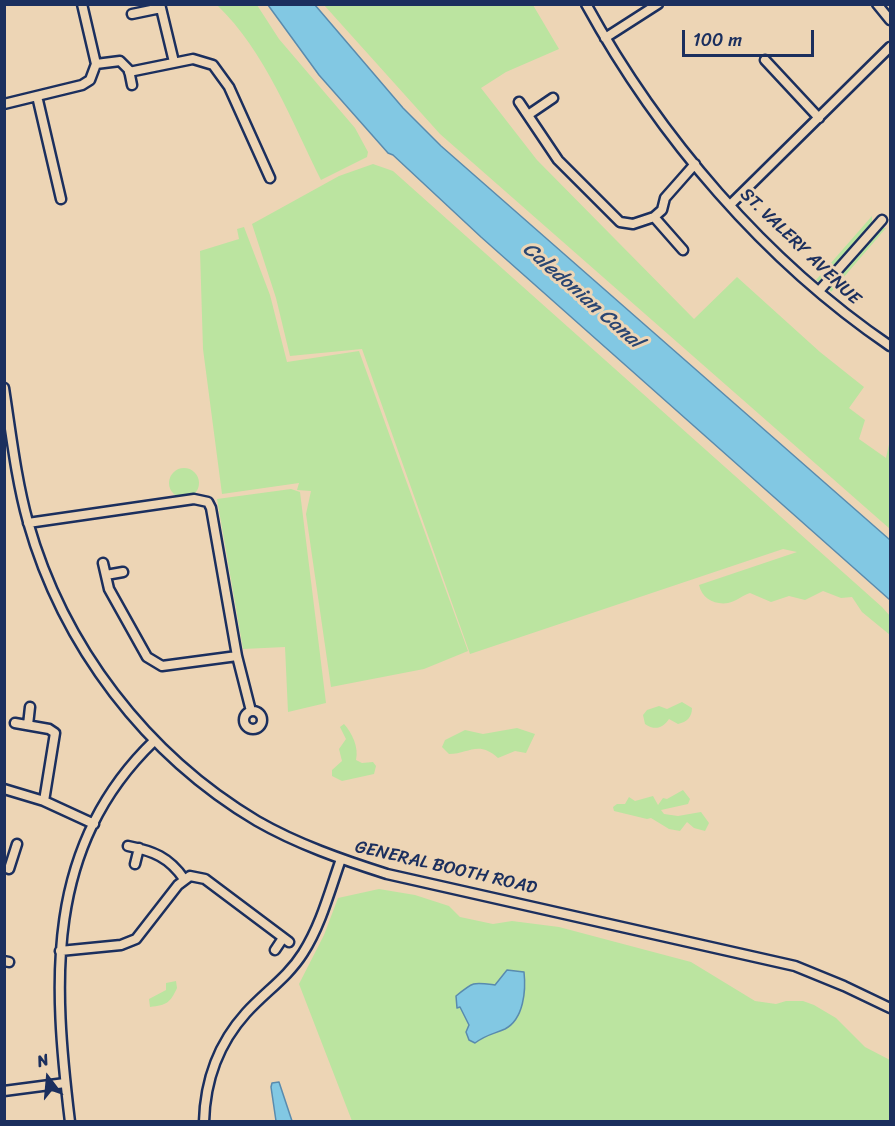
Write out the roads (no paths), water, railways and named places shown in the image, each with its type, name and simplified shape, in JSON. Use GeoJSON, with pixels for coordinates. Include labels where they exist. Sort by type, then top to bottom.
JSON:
{"type":"FeatureCollection","features":[{"type":"Feature","properties":{"kind":"street"},"geometry":{"type":"LineString","coordinates":[[4,104],[86,84],[94,75],[96,64],[82,4]]}},
{"type":"Feature","properties":{"kind":"street","name":"ST. VALERY AVENUE"},"geometry":{"type":"LineString","coordinates":[[586,4],[639,91],[695,164],[730,204],[819,291],[857,324],[891,346]]}},
{"type":"Feature","properties":{"kind":"street"},"geometry":{"type":"LineString","coordinates":[[605,38],[658,4]]}},
{"type":"Feature","properties":{"kind":"street"},"geometry":{"type":"LineString","coordinates":[[877,4],[891,21]]}},
{"type":"Feature","properties":{"kind":"street"},"geometry":{"type":"LineString","coordinates":[[132,14],[161,6],[174,62]]}},
{"type":"Feature","properties":{"kind":"street"},"geometry":{"type":"LineString","coordinates":[[730,204],[891,48]]}},
{"type":"Feature","properties":{"kind":"street"},"geometry":{"type":"LineString","coordinates":[[129,72],[193,59],[205,61],[223,75],[270,178]]}},
{"type":"Feature","properties":{"kind":"street"},"geometry":{"type":"LineString","coordinates":[[765,60],[819,118]]}},
{"type":"Feature","properties":{"kind":"street"},"geometry":{"type":"LineString","coordinates":[[96,64],[120,62],[129,72],[132,85]]}},
{"type":"Feature","properties":{"kind":"street"},"geometry":{"type":"LineString","coordinates":[[37,96],[61,199]]}},
{"type":"Feature","properties":{"kind":"street"},"geometry":{"type":"LineString","coordinates":[[528,115],[552,98]]}},
{"type":"Feature","properties":{"kind":"street"},"geometry":{"type":"LineString","coordinates":[[519,102],[558,160],[620,222],[633,224],[654,217],[662,210],[665,198],[695,164]]}},
{"type":"Feature","properties":{"kind":"street"},"geometry":{"type":"LineString","coordinates":[[654,217],[683,250]]}},
{"type":"Feature","properties":{"kind":"street"},"geometry":{"type":"LineString","coordinates":[[819,291],[882,220]]}},
{"type":"Feature","properties":{"kind":"street","name":"GENERAL BOOTH ROAD"},"geometry":{"type":"LineString","coordinates":[[4,388],[16,466],[28,523],[59,605],[88,657],[117,697],[154,741],[202,782],[258,821],[341,859],[387,874],[795,966],[891,1008]]}},
{"type":"Feature","properties":{"kind":"street"},"geometry":{"type":"LineString","coordinates":[[28,523],[194,499],[208,502],[211,508],[237,656],[251,711]]}},
{"type":"Feature","properties":{"kind":"street"},"geometry":{"type":"LineString","coordinates":[[103,563],[109,588],[141,647],[153,662],[162,666],[237,656]]}},
{"type":"Feature","properties":{"kind":"street"},"geometry":{"type":"LineString","coordinates":[[106,575],[123,572]]}},
{"type":"Feature","properties":{"kind":"street"},"geometry":{"type":"LineString","coordinates":[[28,725],[30,707]]}},
{"type":"Feature","properties":{"kind":"street"},"geometry":{"type":"LineString","coordinates":[[15,723],[52,730],[56,736],[45,801]]}},
{"type":"Feature","properties":{"kind":"street"},"geometry":{"type":"LineString","coordinates":[[70,1122],[58,1004],[60,951],[69,889],[94,824],[117,784],[154,741]]}},
{"type":"Feature","properties":{"kind":"street"},"geometry":{"type":"LineString","coordinates":[[4,789],[45,801],[94,824]]}},
{"type":"Feature","properties":{"kind":"street"},"geometry":{"type":"LineString","coordinates":[[9,869],[9,854],[17,844]]}},
{"type":"Feature","properties":{"kind":"street"},"geometry":{"type":"LineString","coordinates":[[128,846],[159,854],[170,861],[184,879]]}},
{"type":"Feature","properties":{"kind":"street"},"geometry":{"type":"LineString","coordinates":[[135,864],[139,848]]}},
{"type":"Feature","properties":{"kind":"street"},"geometry":{"type":"LineString","coordinates":[[204,1122],[214,1063],[233,1029],[285,976],[303,953],[316,928],[341,859]]}},
{"type":"Feature","properties":{"kind":"street"},"geometry":{"type":"LineString","coordinates":[[60,951],[121,945],[136,939],[184,879],[190,876],[205,879],[286,940],[275,950]]}},
{"type":"Feature","properties":{"kind":"street"},"geometry":{"type":"LineString","coordinates":[[4,1091],[65,1083]]}},
{"type":"Feature","properties":{"kind":"water","name":"Caledonian Canal"},"geometry":{"type":"Polygon","coordinates":[[[268,5],[315,5],[403,108],[441,146],[890,540],[890,600],[481,237],[393,155],[388,153],[319,75],[268,5]]]}},
{"type":"Feature","properties":{"kind":"water"},"geometry":{"type":"Polygon","coordinates":[[[507,970],[524,972],[525,987],[520,1011],[505,1029],[475,1043],[469,1040],[466,1032],[469,1025],[460,1007],[457,1008],[456,996],[474,984],[495,985],[507,970]]]}},
{"type":"Feature","properties":{"kind":"water"},"geometry":{"type":"Polygon","coordinates":[[[279,1082],[292,1121],[276,1121],[271,1087],[272,1083],[279,1082]]]}}]}
